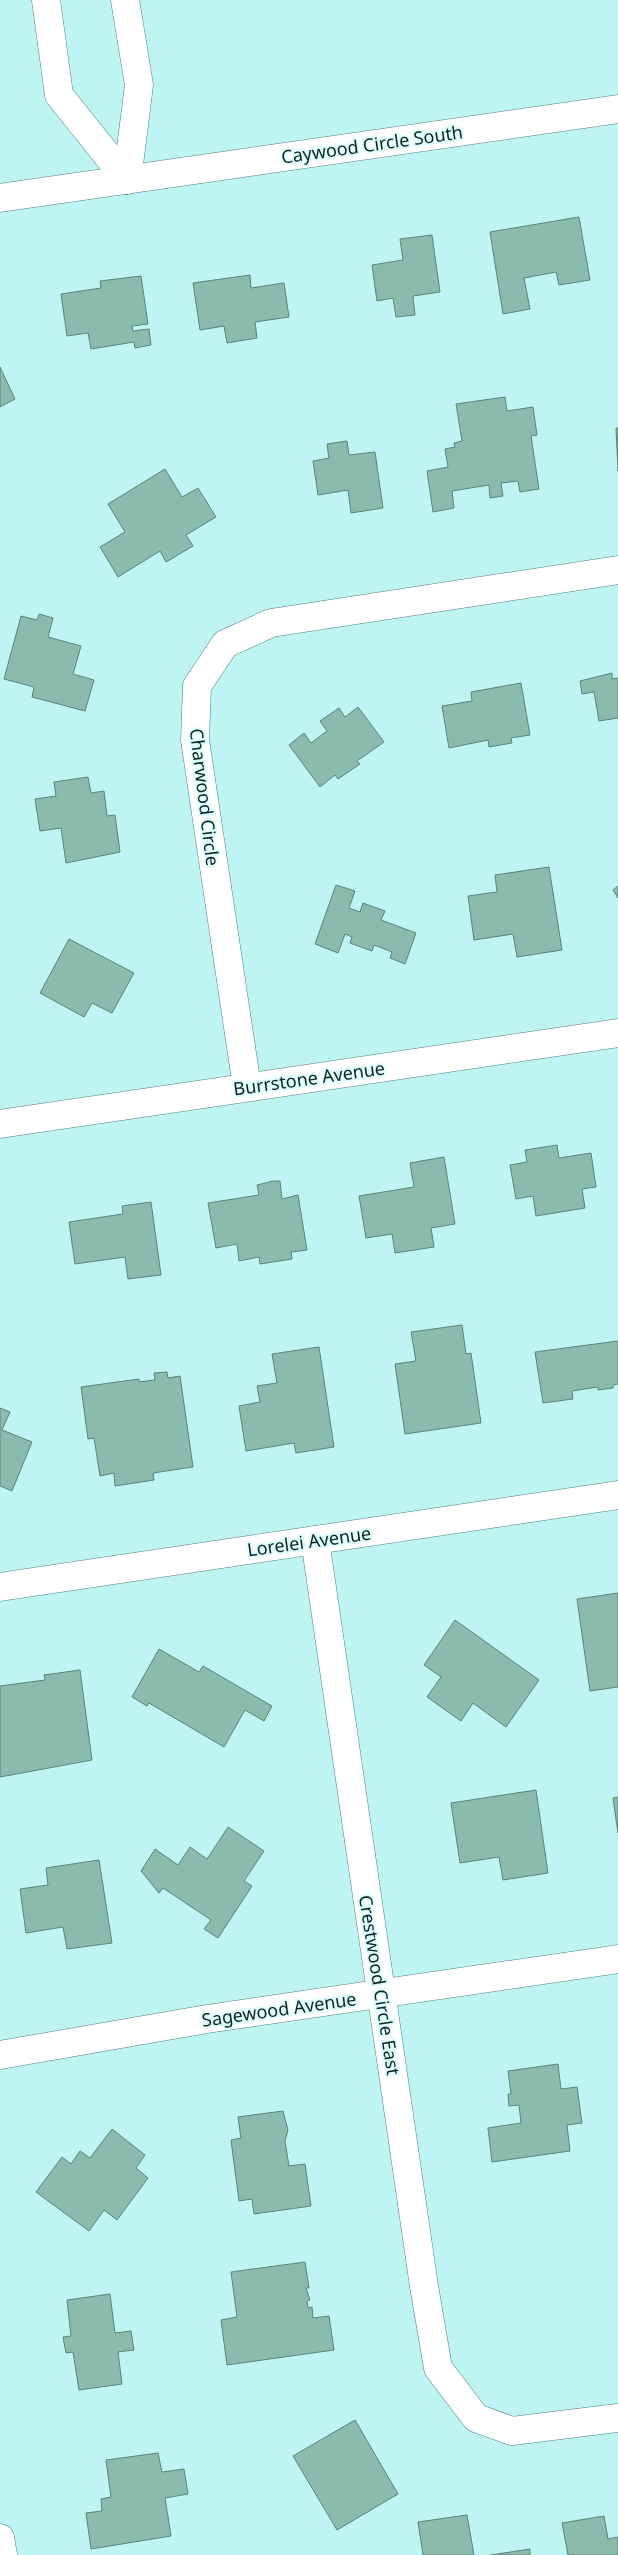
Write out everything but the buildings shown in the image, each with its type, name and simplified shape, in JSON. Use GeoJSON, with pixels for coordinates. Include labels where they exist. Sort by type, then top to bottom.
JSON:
{"type":"FeatureCollection","features":[{"type":"Feature","properties":{"kind":"street"},"geometry":{"type":"LineString","coordinates":[[46,0],[58,94],[127,180]]}},
{"type":"Feature","properties":{"kind":"street"},"geometry":{"type":"LineString","coordinates":[[125,0],[139,85],[127,180]]}},
{"type":"Feature","properties":{"kind":"street","name":"Caywood Circle South"},"geometry":{"type":"LineString","coordinates":[[0,198],[618,109]]}},
{"type":"Feature","properties":{"kind":"street","name":"Charwood Circle"},"geometry":{"type":"LineString","coordinates":[[247,1087],[195,740],[197,686],[225,644],[271,623],[618,570]]}},
{"type":"Feature","properties":{"kind":"street","name":"Burrstone Avenue"},"geometry":{"type":"LineString","coordinates":[[0,1124],[618,1033]]}},
{"type":"Feature","properties":{"kind":"street","name":"Lorelei Avenue"},"geometry":{"type":"LineString","coordinates":[[0,1587],[618,1495]]}},
{"type":"Feature","properties":{"kind":"street","name":"Crestwood Circle East"},"geometry":{"type":"LineString","coordinates":[[314,1540],[380,1994],[438,2368],[476,2418],[512,2431],[618,2418]]}},
{"type":"Feature","properties":{"kind":"street","name":"Sagewood Avenue"},"geometry":{"type":"LineString","coordinates":[[0,2055],[4,2052],[206,2019],[618,1959]]}},
{"type":"Feature","properties":{"kind":"street"},"geometry":{"type":"LineString","coordinates":[[0,2538],[2,2555]]}}]}
